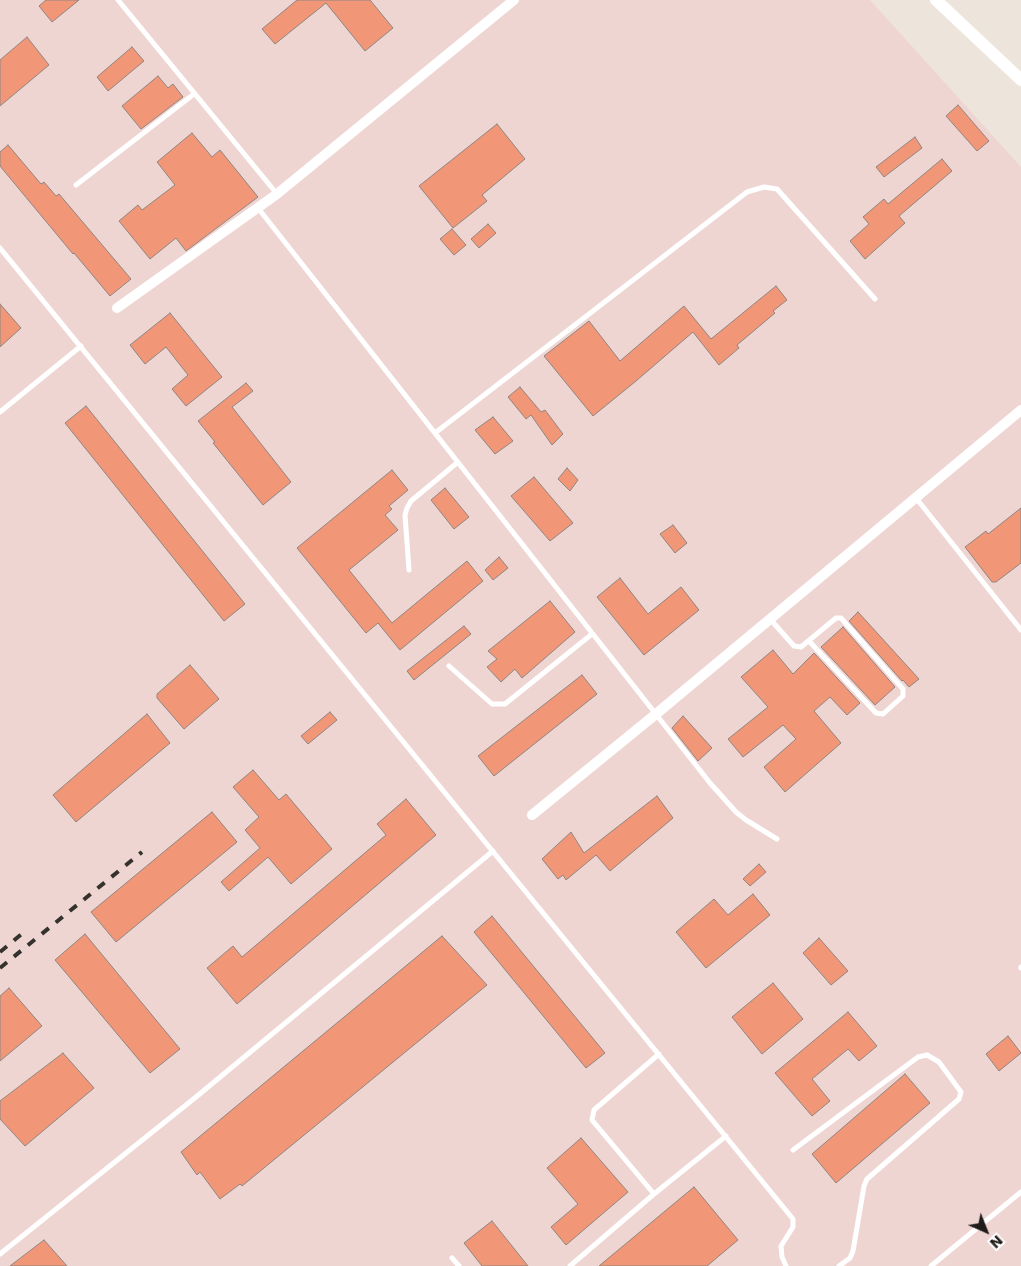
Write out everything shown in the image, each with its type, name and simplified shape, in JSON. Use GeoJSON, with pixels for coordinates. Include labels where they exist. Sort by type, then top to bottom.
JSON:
{"type":"FeatureCollection","features":[{"type":"Feature","properties":{"kind":"street"},"geometry":{"type":"LineString","coordinates":[[117,308],[277,194],[514,0]]}},
{"type":"Feature","properties":{"kind":"street"},"geometry":{"type":"LineString","coordinates":[[936,0],[1021,80]]}},
{"type":"Feature","properties":{"kind":"street"},"geometry":{"type":"LineString","coordinates":[[532,815],[1021,410]]}},
{"type":"Feature","properties":{"kind":"lane"},"geometry":{"type":"LineString","coordinates":[[118,0],[277,194]]}},
{"type":"Feature","properties":{"kind":"lane"},"geometry":{"type":"LineString","coordinates":[[76,186],[194,94]]}},
{"type":"Feature","properties":{"kind":"lane"},"geometry":{"type":"LineString","coordinates":[[435,433],[747,192],[764,186],[777,189],[875,299]]}},
{"type":"Feature","properties":{"kind":"lane"},"geometry":{"type":"LineString","coordinates":[[258,208],[710,783],[736,812],[777,838]]}},
{"type":"Feature","properties":{"kind":"lane"},"geometry":{"type":"LineString","coordinates":[[0,248],[793,1219],[794,1227],[781,1246],[782,1257],[786,1266]]}},
{"type":"Feature","properties":{"kind":"lane"},"geometry":{"type":"LineString","coordinates":[[0,412],[81,346]]}},
{"type":"Feature","properties":{"kind":"lane"},"geometry":{"type":"LineString","coordinates":[[409,570],[405,515],[407,508],[411,501],[458,462]]}},
{"type":"Feature","properties":{"kind":"lane"},"geometry":{"type":"LineString","coordinates":[[916,498],[1021,630]]}},
{"type":"Feature","properties":{"kind":"lane"},"geometry":{"type":"LineString","coordinates":[[770,619],[794,646],[801,648],[809,641],[836,618],[841,618],[904,688],[903,696],[883,714],[876,713],[809,641]]}},
{"type":"Feature","properties":{"kind":"lane"},"geometry":{"type":"LineString","coordinates":[[449,666],[492,704],[505,704],[592,634]]}},
{"type":"Feature","properties":{"kind":"lane"},"geometry":{"type":"LineString","coordinates":[[0,1254],[196,1097],[493,851]]}},
{"type":"Feature","properties":{"kind":"lane"},"geometry":{"type":"LineString","coordinates":[[654,1194],[592,1120],[594,1110],[659,1054]]}},
{"type":"Feature","properties":{"kind":"lane"},"geometry":{"type":"LineString","coordinates":[[793,1150],[918,1057],[927,1055],[939,1062],[962,1092],[959,1099],[867,1179],[864,1186],[853,1251],[850,1258],[839,1266]]}},
{"type":"Feature","properties":{"kind":"lane"},"geometry":{"type":"LineString","coordinates":[[570,1266],[654,1194],[726,1136]]}},
{"type":"Feature","properties":{"kind":"lane"},"geometry":{"type":"LineString","coordinates":[[931,1266],[1021,1192]]}},
{"type":"Feature","properties":{"kind":"lane"},"geometry":{"type":"LineString","coordinates":[[452,1258],[459,1266]]}},
{"type":"Feature","properties":{"kind":"shaded area"},"geometry":{"type":"Polygon","coordinates":[[[0,0],[870,0],[1021,167],[1021,1266],[0,1266],[0,0]]]}},
{"type":"Feature","properties":{"kind":"building"},"geometry":{"type":"Polygon","coordinates":[[[46,0],[79,0],[52,22],[39,6],[46,0]]]}},
{"type":"Feature","properties":{"kind":"building"},"geometry":{"type":"Polygon","coordinates":[[[297,0],[370,0],[393,28],[365,51],[326,3],[275,44],[262,29],[297,0]]]}},
{"type":"Feature","properties":{"kind":"building"},"geometry":{"type":"Polygon","coordinates":[[[27,37],[49,65],[0,106],[0,60],[27,37]]]}},
{"type":"Feature","properties":{"kind":"building"},"geometry":{"type":"Polygon","coordinates":[[[132,47],[144,61],[108,91],[97,77],[132,47]]]}},
{"type":"Feature","properties":{"kind":"building"},"geometry":{"type":"Polygon","coordinates":[[[158,76],[168,88],[173,84],[183,97],[141,129],[122,106],[158,76]]]}},
{"type":"Feature","properties":{"kind":"building"},"geometry":{"type":"Polygon","coordinates":[[[958,105],[989,141],[977,151],[946,116],[958,105]]]}},
{"type":"Feature","properties":{"kind":"building"},"geometry":{"type":"Polygon","coordinates":[[[497,124],[525,159],[482,195],[487,201],[453,228],[419,186],[497,124]]]}},
{"type":"Feature","properties":{"kind":"building"},"geometry":{"type":"Polygon","coordinates":[[[192,133],[212,157],[220,150],[258,197],[186,251],[176,238],[150,259],[119,221],[138,205],[142,210],[175,185],[157,162],[192,133]]]}},
{"type":"Feature","properties":{"kind":"building"},"geometry":{"type":"Polygon","coordinates":[[[915,137],[922,148],[884,177],[876,167],[915,137]]]}},
{"type":"Feature","properties":{"kind":"building"},"geometry":{"type":"Polygon","coordinates":[[[8,145],[41,184],[44,182],[56,196],[59,194],[131,279],[110,296],[0,166],[0,152],[8,145]]]}},
{"type":"Feature","properties":{"kind":"building"},"geometry":{"type":"Polygon","coordinates":[[[942,159],[952,171],[899,216],[905,223],[865,259],[850,241],[869,224],[863,217],[884,199],[888,204],[942,159]]]}},
{"type":"Feature","properties":{"kind":"building"},"geometry":{"type":"Polygon","coordinates":[[[488,224],[496,233],[479,248],[471,239],[488,224]]]}},
{"type":"Feature","properties":{"kind":"building"},"geometry":{"type":"Polygon","coordinates":[[[452,229],[466,245],[454,255],[440,239],[452,229]]]}},
{"type":"Feature","properties":{"kind":"building"},"geometry":{"type":"Polygon","coordinates":[[[776,286],[787,300],[773,311],[775,313],[737,345],[739,348],[719,365],[693,332],[593,416],[544,356],[589,321],[620,361],[684,306],[711,339],[776,286]]]}},
{"type":"Feature","properties":{"kind":"building"},"geometry":{"type":"Polygon","coordinates":[[[0,304],[21,328],[0,347],[0,304]]]}},
{"type":"Feature","properties":{"kind":"building"},"geometry":{"type":"Polygon","coordinates":[[[170,313],[222,377],[186,406],[172,389],[188,375],[166,347],[145,364],[130,345],[170,313]]]}},
{"type":"Feature","properties":{"kind":"building"},"geometry":{"type":"Polygon","coordinates":[[[246,383],[253,391],[232,407],[291,482],[263,505],[213,443],[215,442],[198,421],[246,383]]]}},
{"type":"Feature","properties":{"kind":"building"},"geometry":{"type":"Polygon","coordinates":[[[520,387],[541,412],[545,410],[563,434],[552,445],[531,415],[526,419],[508,397],[520,387]]]}},
{"type":"Feature","properties":{"kind":"building"},"geometry":{"type":"Polygon","coordinates":[[[86,406],[245,604],[224,621],[65,423],[86,406]]]}},
{"type":"Feature","properties":{"kind":"building"},"geometry":{"type":"Polygon","coordinates":[[[493,417],[513,441],[495,454],[475,430],[493,417]]]}},
{"type":"Feature","properties":{"kind":"building"},"geometry":{"type":"Polygon","coordinates":[[[567,468],[578,480],[570,491],[558,479],[567,468]]]}},
{"type":"Feature","properties":{"kind":"building"},"geometry":{"type":"Polygon","coordinates":[[[392,470],[408,490],[389,506],[392,509],[385,515],[398,530],[349,570],[392,623],[467,561],[483,581],[400,650],[378,623],[366,633],[297,548],[392,470]]]}},
{"type":"Feature","properties":{"kind":"building"},"geometry":{"type":"Polygon","coordinates":[[[534,477],[573,523],[550,541],[511,496],[534,477]]]}},
{"type":"Feature","properties":{"kind":"building"},"geometry":{"type":"Polygon","coordinates":[[[445,488],[469,517],[454,529],[431,500],[445,488]]]}},
{"type":"Feature","properties":{"kind":"building"},"geometry":{"type":"Polygon","coordinates":[[[1021,508],[1021,563],[996,582],[992,582],[965,547],[986,531],[988,534],[1021,508]]]}},
{"type":"Feature","properties":{"kind":"building"},"geometry":{"type":"Polygon","coordinates":[[[673,525],[687,543],[675,553],[660,534],[673,525]]]}},
{"type":"Feature","properties":{"kind":"building"},"geometry":{"type":"Polygon","coordinates":[[[499,557],[508,568],[493,580],[485,570],[499,557]]]}},
{"type":"Feature","properties":{"kind":"building"},"geometry":{"type":"Polygon","coordinates":[[[620,578],[648,614],[681,587],[699,610],[644,655],[597,597],[620,578]]]}},
{"type":"Feature","properties":{"kind":"building"},"geometry":{"type":"Polygon","coordinates":[[[550,601],[575,632],[522,678],[515,669],[501,682],[487,667],[497,659],[488,651],[550,601]]]}},
{"type":"Feature","properties":{"kind":"building"},"geometry":{"type":"Polygon","coordinates":[[[858,612],[919,679],[909,687],[849,621],[858,612]]]}},
{"type":"Feature","properties":{"kind":"building"},"geometry":{"type":"Polygon","coordinates":[[[464,626],[471,634],[414,680],[407,671],[464,626]]]}},
{"type":"Feature","properties":{"kind":"building"},"geometry":{"type":"Polygon","coordinates":[[[843,627],[895,687],[875,705],[821,647],[843,627]]]}},
{"type":"Feature","properties":{"kind":"building"},"geometry":{"type":"Polygon","coordinates":[[[773,650],[793,674],[814,653],[860,703],[847,715],[830,697],[814,711],[841,743],[785,792],[764,767],[796,739],[783,725],[743,757],[728,739],[768,707],[741,677],[773,650]]]}},
{"type":"Feature","properties":{"kind":"building"},"geometry":{"type":"Polygon","coordinates":[[[190,665],[219,699],[184,729],[157,698],[157,694],[190,665]]]}},
{"type":"Feature","properties":{"kind":"building"},"geometry":{"type":"Polygon","coordinates":[[[582,675],[597,694],[494,776],[478,756],[582,675]]]}},
{"type":"Feature","properties":{"kind":"building"},"geometry":{"type":"Polygon","coordinates":[[[330,712],[337,720],[308,744],[301,736],[330,712]]]}},
{"type":"Feature","properties":{"kind":"building"},"geometry":{"type":"Polygon","coordinates":[[[147,714],[170,743],[76,822],[53,795],[147,714]]]}},
{"type":"Feature","properties":{"kind":"building"},"geometry":{"type":"Polygon","coordinates":[[[683,716],[712,748],[698,761],[672,728],[683,716]]]}},
{"type":"Feature","properties":{"kind":"building"},"geometry":{"type":"Polygon","coordinates":[[[253,770],[279,800],[286,794],[332,849],[291,884],[268,857],[229,891],[221,882],[260,848],[245,830],[259,817],[233,787],[253,770]]]}},
{"type":"Feature","properties":{"kind":"building"},"geometry":{"type":"Polygon","coordinates":[[[657,796],[673,818],[610,871],[596,855],[566,880],[563,875],[558,879],[542,859],[571,832],[584,853],[657,796]]]}},
{"type":"Feature","properties":{"kind":"building"},"geometry":{"type":"Polygon","coordinates":[[[406,799],[436,835],[237,1004],[207,968],[233,946],[242,957],[386,835],[377,824],[406,799]]]}},
{"type":"Feature","properties":{"kind":"building"},"geometry":{"type":"Polygon","coordinates":[[[212,812],[237,842],[116,942],[91,912],[212,812]]]}},
{"type":"Feature","properties":{"kind":"building"},"geometry":{"type":"Polygon","coordinates":[[[759,864],[766,872],[750,886],[743,879],[759,864]]]}},
{"type":"Feature","properties":{"kind":"building"},"geometry":{"type":"Polygon","coordinates":[[[753,894],[770,915],[706,968],[676,932],[714,899],[728,915],[753,894]]]}},
{"type":"Feature","properties":{"kind":"building"},"geometry":{"type":"Polygon","coordinates":[[[492,916],[605,1053],[586,1068],[474,932],[492,916]]]}},
{"type":"Feature","properties":{"kind":"building"},"geometry":{"type":"Polygon","coordinates":[[[85,934],[180,1049],[150,1073],[55,960],[85,934]]]}},
{"type":"Feature","properties":{"kind":"building"},"geometry":{"type":"Polygon","coordinates":[[[442,936],[487,985],[242,1186],[240,1184],[220,1199],[200,1172],[197,1175],[181,1152],[442,936]]]}},
{"type":"Feature","properties":{"kind":"building"},"geometry":{"type":"Polygon","coordinates":[[[819,938],[848,971],[831,985],[803,953],[819,938]]]}},
{"type":"Feature","properties":{"kind":"building"},"geometry":{"type":"Polygon","coordinates":[[[773,983],[803,1019],[762,1054],[732,1017],[773,983]]]}},
{"type":"Feature","properties":{"kind":"building"},"geometry":{"type":"Polygon","coordinates":[[[9,988],[42,1026],[0,1061],[0,996],[9,988]]]}},
{"type":"Feature","properties":{"kind":"building"},"geometry":{"type":"Polygon","coordinates":[[[848,1012],[877,1046],[859,1061],[848,1049],[812,1079],[830,1101],[812,1116],[775,1073],[848,1012]]]}},
{"type":"Feature","properties":{"kind":"building"},"geometry":{"type":"Polygon","coordinates":[[[1008,1036],[1021,1053],[999,1071],[986,1054],[1008,1036]]]}},
{"type":"Feature","properties":{"kind":"building"},"geometry":{"type":"Polygon","coordinates":[[[63,1053],[94,1088],[25,1146],[0,1119],[0,1101],[63,1053]]]}},
{"type":"Feature","properties":{"kind":"building"},"geometry":{"type":"Polygon","coordinates":[[[905,1074],[930,1103],[836,1183],[812,1154],[905,1074]]]}},
{"type":"Feature","properties":{"kind":"building"},"geometry":{"type":"Polygon","coordinates":[[[581,1138],[628,1192],[566,1245],[551,1227],[578,1204],[547,1168],[581,1138]]]}},
{"type":"Feature","properties":{"kind":"building"},"geometry":{"type":"Polygon","coordinates":[[[694,1187],[738,1240],[707,1266],[599,1266],[694,1187]]]}},
{"type":"Feature","properties":{"kind":"building"},"geometry":{"type":"Polygon","coordinates":[[[492,1221],[528,1266],[482,1266],[464,1243],[492,1221]]]}},
{"type":"Feature","properties":{"kind":"building"},"geometry":{"type":"Polygon","coordinates":[[[44,1240],[67,1266],[10,1266],[44,1240]]]}},
{"type":"Feature","properties":{"kind":"railway"},"geometry":{"type":"LineString","coordinates":[[0,968],[142,852]]}},
{"type":"Feature","properties":{"kind":"railway"},"geometry":{"type":"LineString","coordinates":[[0,952],[24,932]]}}]}
